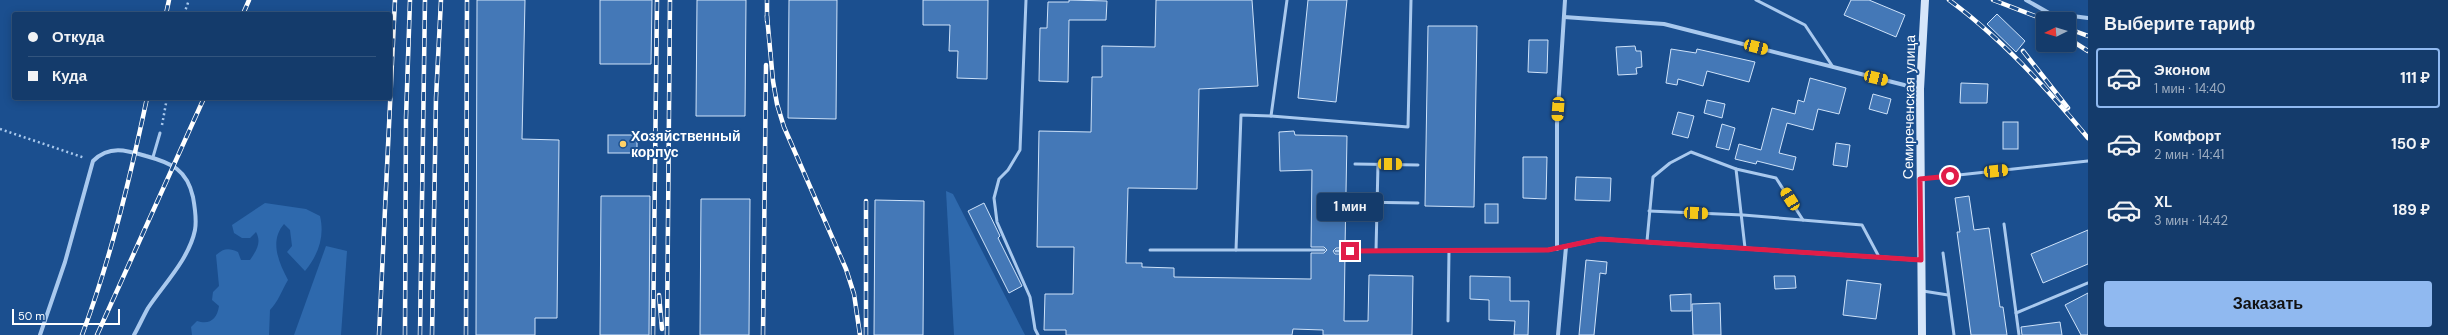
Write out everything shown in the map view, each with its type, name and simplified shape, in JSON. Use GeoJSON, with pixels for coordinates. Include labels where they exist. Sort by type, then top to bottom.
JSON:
{"type":"FeatureCollection","features":[{"type":"Feature","properties":{"kind":"main road","name":"Семиреченская улица"},"geometry":{"type":"LineString","coordinates":[[1922,335],[1920,89],[1925,0]]}},
{"type":"Feature","properties":{"kind":"street"},"geometry":{"type":"LineString","coordinates":[[1557,249],[1557,124],[1565,0]]}},
{"type":"Feature","properties":{"kind":"street"},"geometry":{"type":"LineString","coordinates":[[2026,0],[2049,13],[2088,18]]}},
{"type":"Feature","properties":{"kind":"street"},"geometry":{"type":"LineString","coordinates":[[1564,16],[1664,24],[1920,89]]}},
{"type":"Feature","properties":{"kind":"street"},"geometry":{"type":"LineString","coordinates":[[40,335],[65,262],[93,160],[101,153],[114,149],[153,157],[174,166],[184,175],[190,186],[195,209],[195,230],[189,245],[178,265],[148,309],[134,335]]}},
{"type":"Feature","properties":{"kind":"street"},"geometry":{"type":"LineString","coordinates":[[1376,251],[1557,249],[1600,239],[1878,255],[1921,260]]}},
{"type":"Feature","properties":{"kind":"street"},"geometry":{"type":"LineString","coordinates":[[1558,335],[1566,247]]}},
{"type":"Feature","properties":{"kind":"lane"},"geometry":{"type":"LineString","coordinates":[[1026,0],[1020,150],[1008,170],[999,179],[994,198],[997,222],[1030,297],[1034,329],[1038,335]]}},
{"type":"Feature","properties":{"kind":"lane"},"geometry":{"type":"LineString","coordinates":[[1271,116],[1287,0]]}},
{"type":"Feature","properties":{"kind":"lane"},"geometry":{"type":"LineString","coordinates":[[1236,250],[1241,115],[1408,127],[1411,0]]}},
{"type":"Feature","properties":{"kind":"lane"},"geometry":{"type":"LineString","coordinates":[[1756,0],[1805,25],[1833,67]]}},
{"type":"Feature","properties":{"kind":"lane"},"geometry":{"type":"LineString","coordinates":[[153,157],[160,133]]}},
{"type":"Feature","properties":{"kind":"lane"},"geometry":{"type":"LineString","coordinates":[[1647,241],[1653,177],[1670,163],[1691,152],[1736,169],[1776,178],[1803,220]]}},
{"type":"Feature","properties":{"kind":"lane"},"geometry":{"type":"LineString","coordinates":[[1920,179],[2088,161]]}},
{"type":"Feature","properties":{"kind":"lane"},"geometry":{"type":"LineString","coordinates":[[1355,164],[1418,165]]}},
{"type":"Feature","properties":{"kind":"lane"},"geometry":{"type":"LineString","coordinates":[[1336,250],[1376,251],[1378,164]]}},
{"type":"Feature","properties":{"kind":"lane"},"geometry":{"type":"LineString","coordinates":[[1736,169],[1743,215],[1745,248]]}},
{"type":"Feature","properties":{"kind":"lane"},"geometry":{"type":"LineString","coordinates":[[1354,202],[1418,203]]}},
{"type":"Feature","properties":{"kind":"lane"},"geometry":{"type":"LineString","coordinates":[[1649,211],[1743,215],[1862,225],[1878,255]]}},
{"type":"Feature","properties":{"kind":"lane"},"geometry":{"type":"LineString","coordinates":[[2004,224],[2019,335]]}},
{"type":"Feature","properties":{"kind":"lane"},"geometry":{"type":"LineString","coordinates":[[1150,250],[1324,250]]}},
{"type":"Feature","properties":{"kind":"lane"},"geometry":{"type":"LineString","coordinates":[[1448,321],[1449,251]]}},
{"type":"Feature","properties":{"kind":"lane"},"geometry":{"type":"LineString","coordinates":[[1943,253],[1954,335]]}},
{"type":"Feature","properties":{"kind":"lane"},"geometry":{"type":"LineString","coordinates":[[2016,313],[2088,283]]}},
{"type":"Feature","properties":{"kind":"lane"},"geometry":{"type":"LineString","coordinates":[[1921,291],[1948,295]]}},
{"type":"Feature","properties":{"kind":"path"},"geometry":{"type":"LineString","coordinates":[[185,12],[189,0]]}},
{"type":"Feature","properties":{"kind":"path"},"geometry":{"type":"LineString","coordinates":[[160,133],[167,100]]}},
{"type":"Feature","properties":{"kind":"path"},"geometry":{"type":"LineString","coordinates":[[0,129],[93,160]]}},
{"type":"Feature","properties":{"kind":"shaded area"},"geometry":{"type":"Polygon","coordinates":[[[946,191],[953,194],[1025,335],[954,335],[946,191]]]}},
{"type":"Feature","properties":{"kind":"shaded area"},"geometry":{"type":"Polygon","coordinates":[[[265,203],[306,209],[320,216],[322,231],[314,259],[305,271],[287,252],[292,246],[290,230],[284,224],[279,231],[276,245],[281,266],[288,280],[278,300],[270,310],[269,335],[192,335],[191,327],[197,321],[206,322],[212,320],[215,318],[218,311],[219,306],[212,300],[213,292],[219,286],[216,255],[229,249],[238,252],[241,260],[250,260],[258,247],[258,236],[256,232],[250,238],[242,238],[234,233],[232,225],[265,203]]]}},
{"type":"Feature","properties":{"kind":"shaded area"},"geometry":{"type":"Polygon","coordinates":[[[326,246],[347,251],[341,335],[294,335],[326,246]]]}},
{"type":"Feature","properties":{"kind":"building"},"geometry":{"type":"Polygon","coordinates":[[[477,0],[525,0],[522,139],[559,140],[557,318],[535,318],[535,335],[476,335],[477,0]]]}},
{"type":"Feature","properties":{"kind":"building"},"geometry":{"type":"Polygon","coordinates":[[[600,0],[652,0],[651,64],[600,64],[600,0]]]}},
{"type":"Feature","properties":{"kind":"building"},"geometry":{"type":"Polygon","coordinates":[[[697,0],[746,0],[745,116],[696,116],[697,0]]]}},
{"type":"Feature","properties":{"kind":"building"},"geometry":{"type":"Polygon","coordinates":[[[789,0],[837,0],[836,119],[788,118],[789,0]]]}},
{"type":"Feature","properties":{"kind":"building"},"geometry":{"type":"Polygon","coordinates":[[[923,0],[988,0],[987,79],[957,78],[958,51],[949,51],[950,25],[923,25],[923,0]]]}},
{"type":"Feature","properties":{"kind":"building"},"geometry":{"type":"Polygon","coordinates":[[[1069,0],[1107,1],[1106,20],[1069,20],[1068,82],[1039,81],[1040,28],[1047,28],[1048,2],[1069,2],[1069,0]]]}},
{"type":"Feature","properties":{"kind":"building"},"geometry":{"type":"Polygon","coordinates":[[[1156,0],[1252,0],[1258,86],[1199,89],[1197,189],[1128,188],[1126,263],[1142,263],[1142,267],[1174,268],[1174,277],[1311,279],[1311,253],[1324,253],[1327,250],[1324,247],[1311,247],[1312,170],[1280,171],[1279,132],[1294,131],[1295,135],[1347,136],[1345,248],[1336,248],[1333,251],[1335,254],[1345,254],[1344,321],[1368,321],[1369,275],[1413,276],[1412,335],[1323,335],[1323,330],[1293,329],[1292,335],[1066,335],[1066,330],[1044,330],[1045,294],[1073,294],[1074,247],[1037,247],[1039,131],[1091,132],[1092,77],[1102,77],[1102,46],[1155,47],[1156,0]]]}},
{"type":"Feature","properties":{"kind":"building"},"geometry":{"type":"Polygon","coordinates":[[[1308,0],[1347,0],[1336,102],[1298,98],[1308,0]]]}},
{"type":"Feature","properties":{"kind":"building"},"geometry":{"type":"Polygon","coordinates":[[[1851,0],[1869,0],[1905,15],[1896,37],[1844,15],[1851,0]]]}},
{"type":"Feature","properties":{"kind":"building"},"geometry":{"type":"Polygon","coordinates":[[[1997,14],[2025,41],[2016,52],[1987,24],[1997,14]]]}},
{"type":"Feature","properties":{"kind":"building"},"geometry":{"type":"Polygon","coordinates":[[[1428,26],[1477,26],[1474,207],[1425,206],[1428,26]]]}},
{"type":"Feature","properties":{"kind":"building"},"geometry":{"type":"Polygon","coordinates":[[[1529,40],[1548,40],[1547,73],[1528,72],[1529,40]]]}},
{"type":"Feature","properties":{"kind":"building"},"geometry":{"type":"Polygon","coordinates":[[[1635,46],[1636,51],[1641,51],[1642,67],[1636,68],[1637,74],[1618,75],[1616,47],[1635,46]]]}},
{"type":"Feature","properties":{"kind":"building"},"geometry":{"type":"Polygon","coordinates":[[[1671,49],[1696,53],[1697,49],[1755,62],[1749,82],[1707,71],[1703,86],[1678,79],[1677,85],[1666,83],[1671,49]]]}},
{"type":"Feature","properties":{"kind":"building"},"geometry":{"type":"Polygon","coordinates":[[[1810,78],[1846,88],[1839,114],[1818,109],[1813,130],[1787,123],[1779,153],[1796,157],[1793,170],[1757,161],[1756,164],[1735,159],[1739,144],[1761,150],[1772,108],[1795,114],[1798,100],[1804,102],[1810,78]]]}},
{"type":"Feature","properties":{"kind":"building"},"geometry":{"type":"Polygon","coordinates":[[[1961,83],[1988,84],[1987,103],[1960,103],[1961,83]]]}},
{"type":"Feature","properties":{"kind":"building"},"geometry":{"type":"Polygon","coordinates":[[[1873,94],[1891,99],[1887,114],[1869,109],[1873,94]]]}},
{"type":"Feature","properties":{"kind":"building"},"geometry":{"type":"Polygon","coordinates":[[[1707,100],[1725,104],[1722,118],[1704,113],[1707,100]]]}},
{"type":"Feature","properties":{"kind":"building"},"geometry":{"type":"Polygon","coordinates":[[[1678,112],[1694,116],[1688,138],[1672,134],[1678,112]]]}},
{"type":"Feature","properties":{"kind":"building"},"geometry":{"type":"Polygon","coordinates":[[[2003,122],[2018,122],[2018,149],[2003,149],[2003,122]]]}},
{"type":"Feature","properties":{"kind":"building"},"geometry":{"type":"Polygon","coordinates":[[[1722,124],[1735,128],[1729,150],[1716,147],[1722,124]]]}},
{"type":"Feature","properties":{"kind":"building","name":"Хозяйственный корпус"},"geometry":{"type":"Polygon","coordinates":[[[608,135],[637,135],[637,153],[608,153],[608,135]]]}},
{"type":"Feature","properties":{"kind":"building"},"geometry":{"type":"Polygon","coordinates":[[[1836,143],[1850,145],[1847,167],[1833,165],[1836,143]]]}},
{"type":"Feature","properties":{"kind":"building"},"geometry":{"type":"Polygon","coordinates":[[[1523,157],[1547,157],[1546,199],[1523,198],[1523,157]]]}},
{"type":"Feature","properties":{"kind":"building"},"geometry":{"type":"Polygon","coordinates":[[[1576,177],[1611,178],[1610,201],[1575,200],[1576,177]]]}},
{"type":"Feature","properties":{"kind":"building"},"geometry":{"type":"Polygon","coordinates":[[[601,196],[650,196],[649,335],[600,335],[601,196]]]}},
{"type":"Feature","properties":{"kind":"building"},"geometry":{"type":"Polygon","coordinates":[[[1969,196],[1974,230],[1989,228],[2000,307],[2003,307],[2007,335],[1971,335],[1957,232],[1960,232],[1955,198],[1969,196]]]}},
{"type":"Feature","properties":{"kind":"building"},"geometry":{"type":"Polygon","coordinates":[[[701,199],[750,199],[749,335],[700,335],[701,199]]]}},
{"type":"Feature","properties":{"kind":"building"},"geometry":{"type":"Polygon","coordinates":[[[875,200],[924,201],[923,335],[874,335],[875,200]]]}},
{"type":"Feature","properties":{"kind":"building"},"geometry":{"type":"Polygon","coordinates":[[[984,203],[1000,236],[998,238],[1022,286],[1009,293],[968,211],[984,203]]]}},
{"type":"Feature","properties":{"kind":"building"},"geometry":{"type":"Polygon","coordinates":[[[1485,204],[1498,204],[1498,223],[1485,223],[1485,204]]]}},
{"type":"Feature","properties":{"kind":"building"},"geometry":{"type":"Polygon","coordinates":[[[2088,230],[2088,264],[2043,283],[2031,254],[2088,230]]]}},
{"type":"Feature","properties":{"kind":"building"},"geometry":{"type":"Polygon","coordinates":[[[1586,260],[1607,262],[1606,274],[1600,273],[1594,335],[1579,335],[1586,260]]]}},
{"type":"Feature","properties":{"kind":"building"},"geometry":{"type":"Polygon","coordinates":[[[1470,276],[1510,277],[1510,301],[1529,301],[1528,335],[1514,335],[1515,321],[1489,320],[1489,300],[1470,299],[1470,276]]]}},
{"type":"Feature","properties":{"kind":"building"},"geometry":{"type":"Polygon","coordinates":[[[1774,276],[1795,276],[1796,288],[1775,289],[1774,276]]]}},
{"type":"Feature","properties":{"kind":"building"},"geometry":{"type":"Polygon","coordinates":[[[1847,280],[1881,284],[1876,319],[1843,315],[1847,280]]]}},
{"type":"Feature","properties":{"kind":"building"},"geometry":{"type":"Polygon","coordinates":[[[2088,293],[2088,335],[2081,335],[2065,305],[2088,293]]]}},
{"type":"Feature","properties":{"kind":"building"},"geometry":{"type":"Polygon","coordinates":[[[1691,294],[1691,311],[1671,311],[1670,295],[1691,294]]]}},
{"type":"Feature","properties":{"kind":"building"},"geometry":{"type":"Polygon","coordinates":[[[1720,303],[1721,335],[1693,335],[1692,304],[1720,303]]]}},
{"type":"Feature","properties":{"kind":"building"},"geometry":{"type":"Polygon","coordinates":[[[2060,322],[2062,335],[2022,335],[2021,327],[2060,322]]]}},
{"type":"Feature","properties":{"kind":"railway"},"geometry":{"type":"LineString","coordinates":[[166,12],[169,0]]}},
{"type":"Feature","properties":{"kind":"railway"},"geometry":{"type":"LineString","coordinates":[[244,12],[249,0]]}},
{"type":"Feature","properties":{"kind":"railway"},"geometry":{"type":"LineString","coordinates":[[392,63],[395,0]]}},
{"type":"Feature","properties":{"kind":"railway"},"geometry":{"type":"LineString","coordinates":[[405,335],[406,118],[410,0]]}},
{"type":"Feature","properties":{"kind":"railway"},"geometry":{"type":"LineString","coordinates":[[420,335],[425,0]]}},
{"type":"Feature","properties":{"kind":"railway"},"geometry":{"type":"LineString","coordinates":[[432,335],[436,98],[441,0]]}},
{"type":"Feature","properties":{"kind":"railway"},"geometry":{"type":"LineString","coordinates":[[466,335],[467,0]]}},
{"type":"Feature","properties":{"kind":"railway"},"geometry":{"type":"LineString","coordinates":[[653,335],[657,0]]}},
{"type":"Feature","properties":{"kind":"railway"},"geometry":{"type":"LineString","coordinates":[[667,335],[670,0]]}},
{"type":"Feature","properties":{"kind":"railway"},"geometry":{"type":"LineString","coordinates":[[767,0],[767,21]]}},
{"type":"Feature","properties":{"kind":"railway"},"geometry":{"type":"LineString","coordinates":[[1949,0],[1987,31],[2023,64],[2088,138]]}},
{"type":"Feature","properties":{"kind":"railway"},"geometry":{"type":"LineString","coordinates":[[1993,0],[2036,16]]}},
{"type":"Feature","properties":{"kind":"railway"},"geometry":{"type":"LineString","coordinates":[[767,16],[773,81],[777,104],[784,127],[846,269],[854,294],[860,335]]}},
{"type":"Feature","properties":{"kind":"railway"},"geometry":{"type":"LineString","coordinates":[[2076,32],[2088,36]]}},
{"type":"Feature","properties":{"kind":"railway"},"geometry":{"type":"LineString","coordinates":[[2076,43],[2088,51]]}},
{"type":"Feature","properties":{"kind":"railway"},"geometry":{"type":"LineString","coordinates":[[2023,51],[2068,108]]}},
{"type":"Feature","properties":{"kind":"railway"},"geometry":{"type":"LineString","coordinates":[[763,335],[766,65]]}},
{"type":"Feature","properties":{"kind":"railway"},"geometry":{"type":"LineString","coordinates":[[82,335],[102,277],[119,218],[147,100]]}},
{"type":"Feature","properties":{"kind":"railway"},"geometry":{"type":"LineString","coordinates":[[97,335],[203,100]]}},
{"type":"Feature","properties":{"kind":"railway"},"geometry":{"type":"LineString","coordinates":[[379,335],[390,100]]}},
{"type":"Feature","properties":{"kind":"railway"},"geometry":{"type":"LineString","coordinates":[[866,201],[866,335]]}},
{"type":"Feature","properties":{"kind":"railway"},"geometry":{"type":"LineString","coordinates":[[659,295],[662,329]]}},
{"type":"Feature","properties":{"kind":"place","name":"Хозяйственный корпус"},"geometry":{"type":"Point","coordinates":[623,144]}},
{"type":"Feature","properties":{"kind":"route"},"geometry":{"type":"LineString","coordinates":[[1350,251],[1548,250],[1600,239],[1878,255],[1921,260],[1920,179],[1950,176]]}}]}
